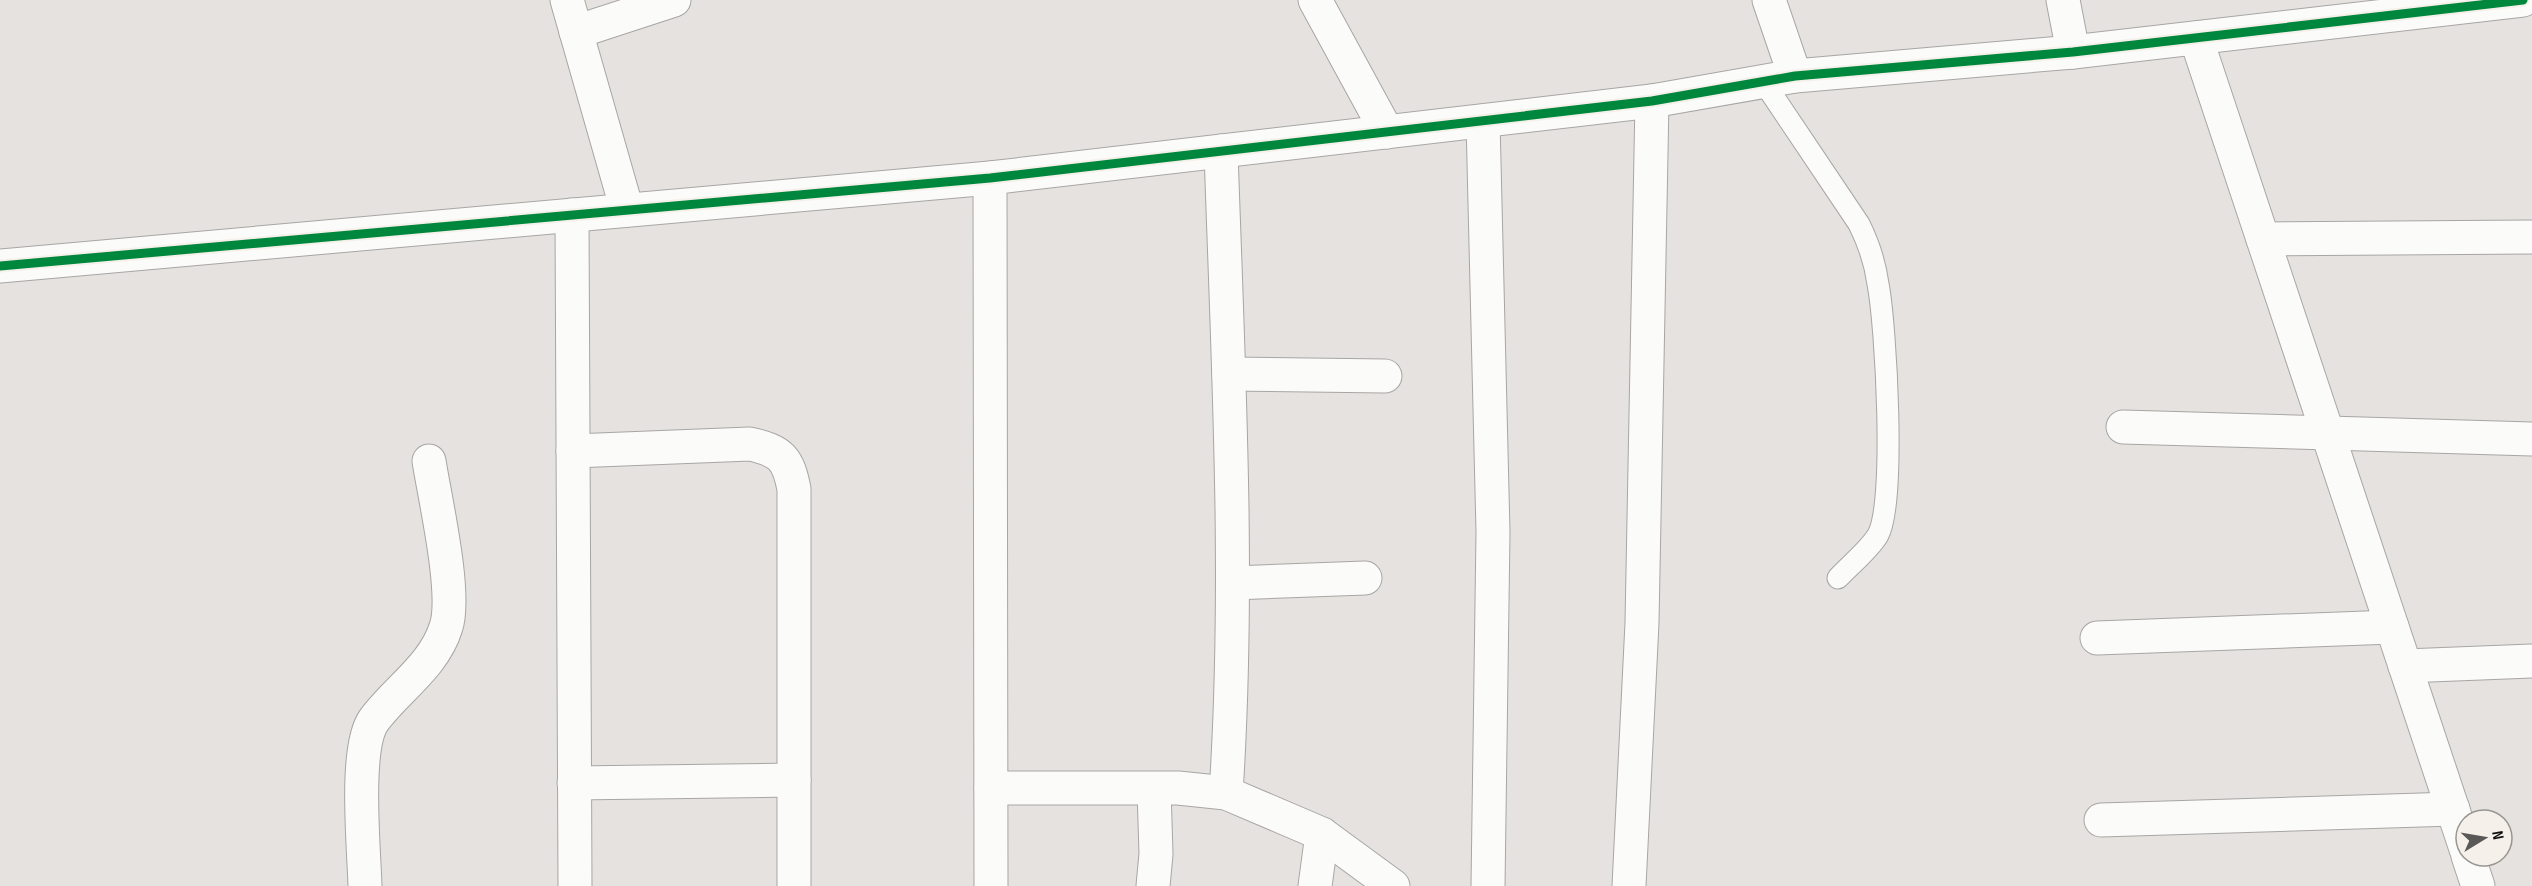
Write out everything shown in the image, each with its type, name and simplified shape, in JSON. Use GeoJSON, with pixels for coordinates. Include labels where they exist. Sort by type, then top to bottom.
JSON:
{"type":"FeatureCollection","features":[{"type":"Feature","properties":{"kind":"street"},"geometry":{"type":"LineString","coordinates":[[567,0],[627,210]]}},
{"type":"Feature","properties":{"kind":"street"},"geometry":{"type":"LineString","coordinates":[[576,32],[674,0]]}},
{"type":"Feature","properties":{"kind":"street"},"geometry":{"type":"LineString","coordinates":[[1315,0],[1387,132]]}},
{"type":"Feature","properties":{"kind":"street"},"geometry":{"type":"LineString","coordinates":[[1769,0],[1795,76]]}},
{"type":"Feature","properties":{"kind":"street"},"geometry":{"type":"LineString","coordinates":[[2063,0],[2073,52]]}},
{"type":"Feature","properties":{"kind":"street"},"geometry":{"type":"LineString","coordinates":[[0,266],[990,178],[1652,101],[1795,76],[2073,52],[2467,3],[2523,0]]}},
{"type":"Feature","properties":{"kind":"street"},"geometry":{"type":"LineString","coordinates":[[2196,38],[2454,812]]}},
{"type":"Feature","properties":{"kind":"street"},"geometry":{"type":"LineString","coordinates":[[1629,886],[1642,623],[1652,101]]}},
{"type":"Feature","properties":{"kind":"street"},"geometry":{"type":"LineString","coordinates":[[1482,121],[1493,532],[1488,886]]}},
{"type":"Feature","properties":{"kind":"street"},"geometry":{"type":"LineString","coordinates":[[1221,151],[1229,374],[1233,583],[1233,688],[1226,793]]}},
{"type":"Feature","properties":{"kind":"street"},"geometry":{"type":"LineString","coordinates":[[990,178],[991,886]]}},
{"type":"Feature","properties":{"kind":"street"},"geometry":{"type":"LineString","coordinates":[[572,215],[575,886]]}},
{"type":"Feature","properties":{"kind":"street"},"geometry":{"type":"LineString","coordinates":[[2263,239],[2532,237]]}},
{"type":"Feature","properties":{"kind":"street"},"geometry":{"type":"LineString","coordinates":[[1229,374],[1385,376]]}},
{"type":"Feature","properties":{"kind":"street"},"geometry":{"type":"LineString","coordinates":[[2123,427],[2328,435],[2532,439]]}},
{"type":"Feature","properties":{"kind":"street"},"geometry":{"type":"LineString","coordinates":[[573,451],[750,444],[772,449],[790,465],[794,489],[794,886]]}},
{"type":"Feature","properties":{"kind":"street"},"geometry":{"type":"LineString","coordinates":[[365,886],[363,750],[373,722],[432,656],[447,626],[449,588],[429,460]]}},
{"type":"Feature","properties":{"kind":"street"},"geometry":{"type":"LineString","coordinates":[[1233,583],[1365,578]]}},
{"type":"Feature","properties":{"kind":"street"},"geometry":{"type":"LineString","coordinates":[[2097,638],[2392,627]]}},
{"type":"Feature","properties":{"kind":"street"},"geometry":{"type":"LineString","coordinates":[[2405,666],[2532,661]]}},
{"type":"Feature","properties":{"kind":"street"},"geometry":{"type":"LineString","coordinates":[[574,783],[794,780]]}},
{"type":"Feature","properties":{"kind":"street"},"geometry":{"type":"LineString","coordinates":[[991,788],[1154,789],[1226,793],[1322,834],[1393,886]]}},
{"type":"Feature","properties":{"kind":"street"},"geometry":{"type":"LineString","coordinates":[[1153,886],[1156,854],[1154,789]]}},
{"type":"Feature","properties":{"kind":"street"},"geometry":{"type":"LineString","coordinates":[[2100,820],[2453,809]]}},
{"type":"Feature","properties":{"kind":"street"},"geometry":{"type":"LineString","coordinates":[[1315,886],[1322,834]]}},
{"type":"Feature","properties":{"kind":"street"},"geometry":{"type":"LineString","coordinates":[[2472,868],[2478,886]]}},
{"type":"Feature","properties":{"kind":"lane"},"geometry":{"type":"LineString","coordinates":[[1763,81],[1859,224],[1870,246],[1879,287],[1888,425],[1885,507],[1878,535],[1838,578]]}},
{"type":"Feature","properties":{"kind":"cycle path"},"geometry":{"type":"LineString","coordinates":[[0,266],[990,178],[1652,101],[1795,76],[2073,52],[2523,0]]}}]}
